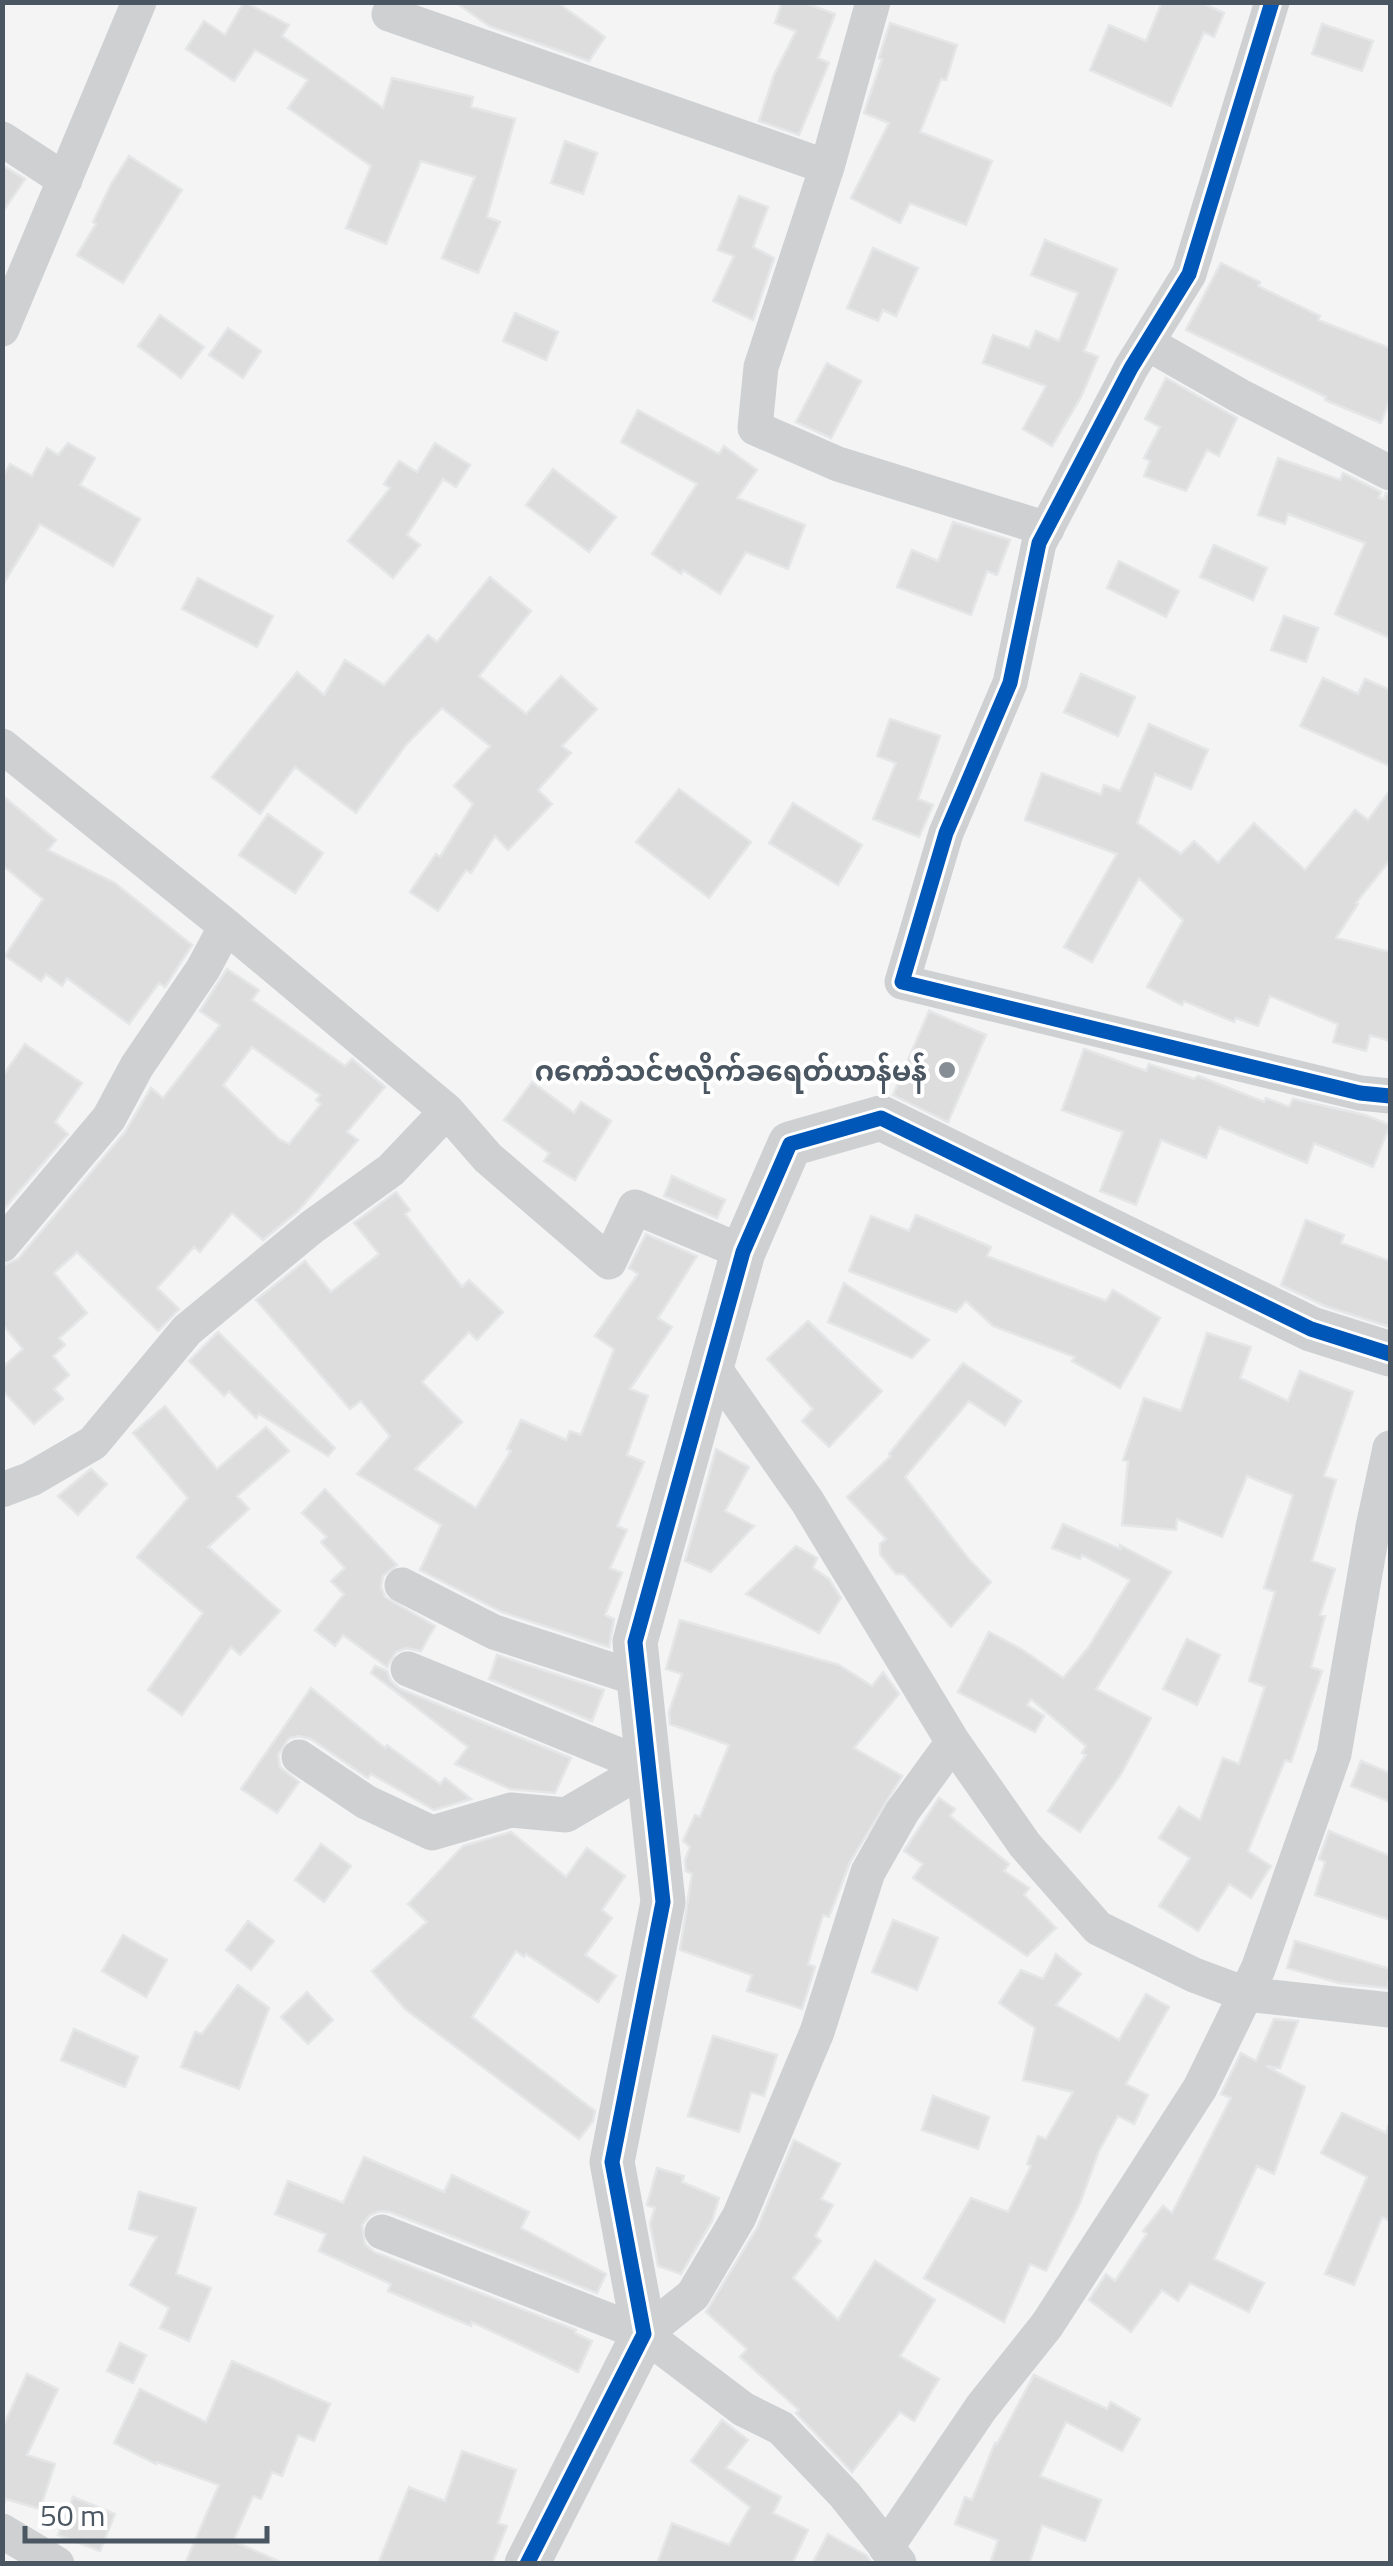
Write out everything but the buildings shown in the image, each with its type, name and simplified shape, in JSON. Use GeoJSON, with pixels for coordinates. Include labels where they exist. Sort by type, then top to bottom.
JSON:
{"type":"FeatureCollection","features":[{"type":"Feature","properties":{"kind":"street"},"geometry":{"type":"LineString","coordinates":[[2,329],[139,2]]}},
{"type":"Feature","properties":{"kind":"street"},"geometry":{"type":"LineString","coordinates":[[394,2],[390,14],[827,167]]}},
{"type":"Feature","properties":{"kind":"street"},"geometry":{"type":"LineString","coordinates":[[874,2],[827,167],[761,368],[755,428],[838,464],[1046,529]]}},
{"type":"Feature","properties":{"kind":"street"},"geometry":{"type":"LineString","coordinates":[[1272,2],[1189,274],[1147,343],[1039,543],[1010,683],[946,833],[902,982],[1360,1093],[1390,1096]]}},
{"type":"Feature","properties":{"kind":"street"},"geometry":{"type":"LineString","coordinates":[[2,140],[65,180]]}},
{"type":"Feature","properties":{"kind":"street"},"geometry":{"type":"LineString","coordinates":[[1147,343],[1390,473]]}},
{"type":"Feature","properties":{"kind":"street"},"geometry":{"type":"LineString","coordinates":[[2,746],[447,1111],[488,1158],[608,1262],[636,1207],[743,1252]]}},
{"type":"Feature","properties":{"kind":"street"},"geometry":{"type":"LineString","coordinates":[[2,1245],[109,1118],[137,1066],[203,968],[226,926]]}},
{"type":"Feature","properties":{"kind":"street"},"geometry":{"type":"LineString","coordinates":[[2,1490],[31,1480],[92,1442],[186,1330],[312,1227],[391,1170],[447,1111]]}},
{"type":"Feature","properties":{"kind":"street"},"geometry":{"type":"LineString","coordinates":[[644,2334],[612,2162],[663,1902],[635,1642],[743,1252],[790,1144],[881,1118],[1312,1329],[1390,1354]]}},
{"type":"Feature","properties":{"kind":"street"},"geometry":{"type":"LineString","coordinates":[[712,1365],[807,1501],[953,1742],[1025,1845],[1098,1928],[1194,1976],[1246,1994],[1390,2010]]}},
{"type":"Feature","properties":{"kind":"street"},"geometry":{"type":"LineString","coordinates":[[382,2232],[644,2334],[743,2409],[780,2428],[845,2495],[893,2556],[982,2408],[1047,2324],[1200,2088],[1258,1969],[1334,1754],[1372,1527],[1390,1448]]}},
{"type":"Feature","properties":{"kind":"street"},"geometry":{"type":"LineString","coordinates":[[402,1585],[494,1632],[639,1679]]}},
{"type":"Feature","properties":{"kind":"street"},"geometry":{"type":"LineString","coordinates":[[408,1669],[648,1768]]}},
{"type":"Feature","properties":{"kind":"street"},"geometry":{"type":"LineString","coordinates":[[528,2564],[644,2334],[693,2295],[739,2217],[818,2032],[868,1872],[902,1812],[953,1742]]}},
{"type":"Feature","properties":{"kind":"street"},"geometry":{"type":"LineString","coordinates":[[299,1757],[366,1802],[432,1833],[511,1810],[566,1814],[648,1768]]}},
{"type":"Feature","properties":{"kind":"street"},"geometry":{"type":"LineString","coordinates":[[2,2531],[57,2564]]}},
{"type":"Feature","properties":{"kind":"cycle path"},"geometry":{"type":"LineString","coordinates":[[1272,2],[1189,274],[1131,368],[1039,543],[1010,683],[946,833],[902,982],[1360,1093],[1390,1096]]}},
{"type":"Feature","properties":{"kind":"cycle path"},"geometry":{"type":"LineString","coordinates":[[527,2564],[644,2334],[612,2162],[663,1902],[635,1642],[743,1252],[790,1144],[881,1118],[1311,1329],[1390,1354]]}},
{"type":"Feature","properties":{"kind":"place","name":"ဂကောံသင်ဗလိုက်ခရေတ်ယာန်မန်"},"geometry":{"type":"Point","coordinates":[947,1070]}}]}
